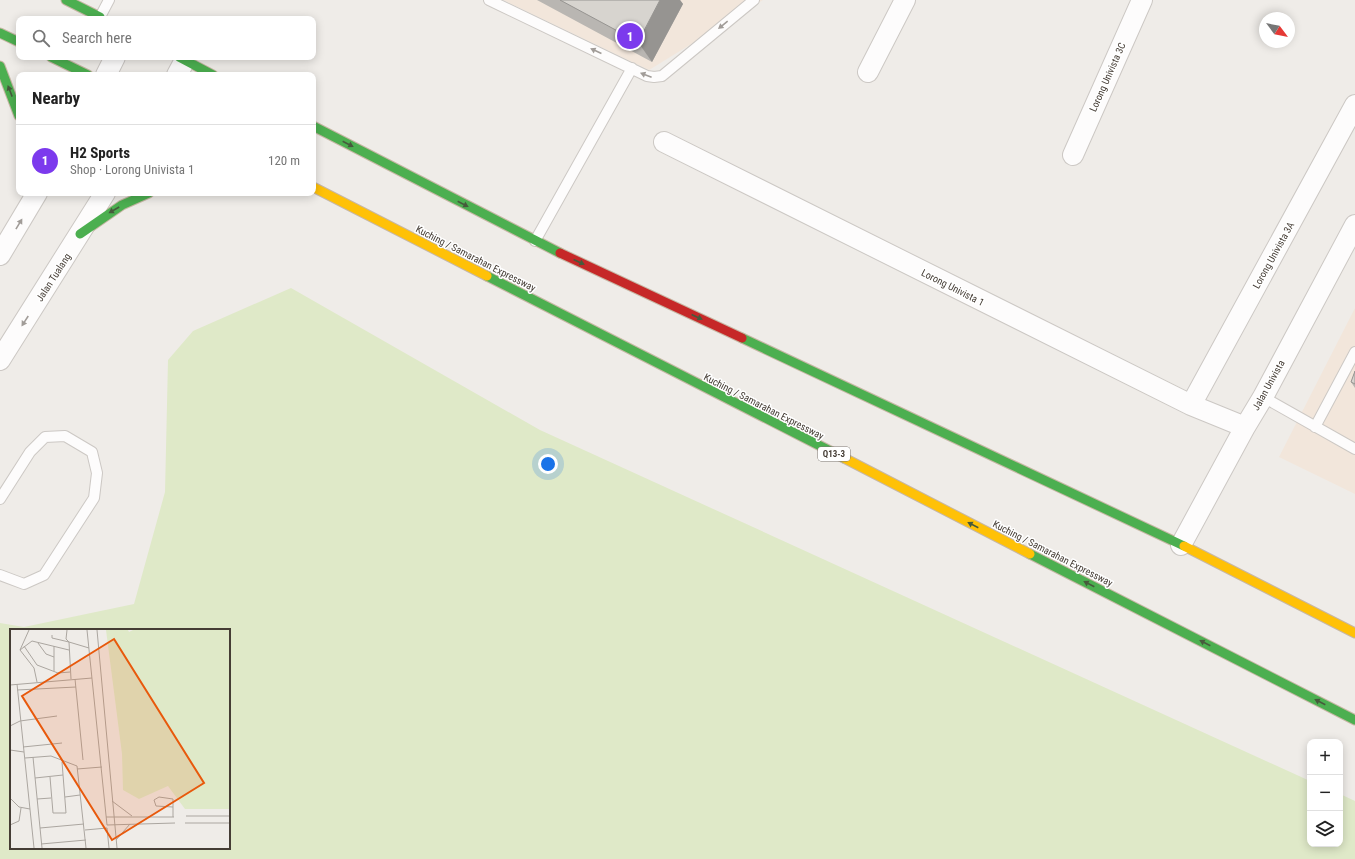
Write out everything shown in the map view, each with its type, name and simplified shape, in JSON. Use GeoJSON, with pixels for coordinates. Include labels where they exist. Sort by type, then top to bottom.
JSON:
{"type":"FeatureCollection","features":[{"type":"Feature","properties":{"kind":"highway"},"geometry":{"type":"LineString","coordinates":[[66,0],[98,16]]}},
{"type":"Feature","properties":{"kind":"highway"},"geometry":{"type":"LineString","coordinates":[[0,33],[16,41]]}},
{"type":"Feature","properties":{"kind":"highway"},"geometry":{"type":"LineString","coordinates":[[57,60],[82,72]]}},
{"type":"Feature","properties":{"kind":"highway"},"geometry":{"type":"LineString","coordinates":[[180,64],[205,72]]}},
{"type":"Feature","properties":{"kind":"highway"},"geometry":{"type":"LineString","coordinates":[[0,66],[16,108]]}},
{"type":"Feature","properties":{"kind":"highway"},"geometry":{"type":"LineString","coordinates":[[316,128],[535,241],[1181,545],[1355,633]]}},
{"type":"Feature","properties":{"kind":"highway","name":"Kuching / Samarahan Expressway"},"geometry":{"type":"LineString","coordinates":[[316,189],[1355,720]]}},
{"type":"Feature","properties":{"kind":"highway"},"geometry":{"type":"LineString","coordinates":[[80,234],[111,211],[141,196]]}},
{"type":"Feature","properties":{"kind":"street"},"geometry":{"type":"LineString","coordinates":[[868,72],[905,0]]}},
{"type":"Feature","properties":{"kind":"street","name":"Lorong Univista 3C"},"geometry":{"type":"LineString","coordinates":[[1073,155],[1142,0]]}},
{"type":"Feature","properties":{"kind":"street"},"geometry":{"type":"LineString","coordinates":[[108,72],[114,60]]}},
{"type":"Feature","properties":{"kind":"street","name":"Lorong Univista 3A"},"geometry":{"type":"LineString","coordinates":[[1191,406],[1355,105]]}},
{"type":"Feature","properties":{"kind":"street","name":"Lorong Univista 1"},"geometry":{"type":"LineString","coordinates":[[664,142],[1191,406],[1244,426]]}},
{"type":"Feature","properties":{"kind":"street"},"geometry":{"type":"LineString","coordinates":[[0,255],[35,196]]}},
{"type":"Feature","properties":{"kind":"street","name":"Jalan Tualang"},"geometry":{"type":"LineString","coordinates":[[0,360],[103,196]]}},
{"type":"Feature","properties":{"kind":"street","name":"Jalan Univista"},"geometry":{"type":"LineString","coordinates":[[1181,545],[1244,426],[1263,397],[1355,225]]}},
{"type":"Feature","properties":{"kind":"lane"},"geometry":{"type":"LineString","coordinates":[[101,16],[109,0]]}},
{"type":"Feature","properties":{"kind":"lane"},"geometry":{"type":"LineString","coordinates":[[489,0],[647,76],[654,77],[662,76],[754,0]]}},
{"type":"Feature","properties":{"kind":"lane"},"geometry":{"type":"LineString","coordinates":[[535,241],[632,68]]}},
{"type":"Feature","properties":{"kind":"lane"},"geometry":{"type":"LineString","coordinates":[[1315,427],[1355,352]]}},
{"type":"Feature","properties":{"kind":"lane"},"geometry":{"type":"LineString","coordinates":[[1263,397],[1355,448]]}},
{"type":"Feature","properties":{"kind":"lane"},"geometry":{"type":"LineString","coordinates":[[0,499],[30,452],[45,437],[65,436],[92,452],[97,472],[94,498],[44,575],[24,584],[3,578],[0,575]]}},
{"type":"Feature","properties":{"kind":"shaded area"},"geometry":{"type":"Polygon","coordinates":[[[503,0],[763,0],[649,70],[503,0]]]}},
{"type":"Feature","properties":{"kind":"shaded area"},"geometry":{"type":"Polygon","coordinates":[[[1355,308],[1355,494],[1279,457],[1355,308]]]}},
{"type":"Feature","properties":{"kind":"green space"},"geometry":{"type":"Polygon","coordinates":[[[291,288],[540,430],[1307,780],[1307,847],[1343,847],[1343,795],[1355,801],[1355,859],[0,859],[0,623],[24,627],[134,604],[165,492],[168,360],[193,331],[291,288]]]}},
{"type":"Feature","properties":{"kind":"building"},"geometry":{"type":"Polygon","coordinates":[[[560,0],[660,0],[638,42],[560,0]]]}},
{"type":"Feature","properties":{"kind":"building"},"geometry":{"type":"Polygon","coordinates":[[[1355,371],[1355,384],[1351,382],[1355,371]]]}},
{"type":"Feature","properties":{"kind":"traffic: fast"},"geometry":{"type":"LineString","coordinates":[[66,0],[98,16]]}},
{"type":"Feature","properties":{"kind":"traffic: fast"},"geometry":{"type":"LineString","coordinates":[[0,33],[16,41]]}},
{"type":"Feature","properties":{"kind":"traffic: fast"},"geometry":{"type":"LineString","coordinates":[[57,60],[82,72]]}},
{"type":"Feature","properties":{"kind":"traffic: fast"},"geometry":{"type":"LineString","coordinates":[[185,60],[207,72]]}},
{"type":"Feature","properties":{"kind":"traffic: fast"},"geometry":{"type":"LineString","coordinates":[[0,66],[16,108]]}},
{"type":"Feature","properties":{"kind":"traffic: fast"},"geometry":{"type":"LineString","coordinates":[[316,128],[560,253]]}},
{"type":"Feature","properties":{"kind":"traffic: fast"},"geometry":{"type":"LineString","coordinates":[[80,234],[122,205],[142,196]]}},
{"type":"Feature","properties":{"kind":"traffic: fast"},"geometry":{"type":"LineString","coordinates":[[487,276],[844,458]]}},
{"type":"Feature","properties":{"kind":"traffic: fast"},"geometry":{"type":"LineString","coordinates":[[742,338],[1184,546]]}},
{"type":"Feature","properties":{"kind":"traffic: fast"},"geometry":{"type":"LineString","coordinates":[[1030,554],[1355,720]]}},
{"type":"Feature","properties":{"kind":"traffic: slow"},"geometry":{"type":"LineString","coordinates":[[316,189],[487,276]]}},
{"type":"Feature","properties":{"kind":"traffic: slow"},"geometry":{"type":"LineString","coordinates":[[844,458],[1030,554]]}},
{"type":"Feature","properties":{"kind":"traffic: slow"},"geometry":{"type":"LineString","coordinates":[[1184,546],[1355,633]]}},
{"type":"Feature","properties":{"kind":"traffic: jam"},"geometry":{"type":"LineString","coordinates":[[560,253],[742,338]]}},
{"type":"Feature","properties":{"kind":"place","name":"H2 Sports"},"geometry":{"type":"Point","coordinates":[630,36]}}]}
